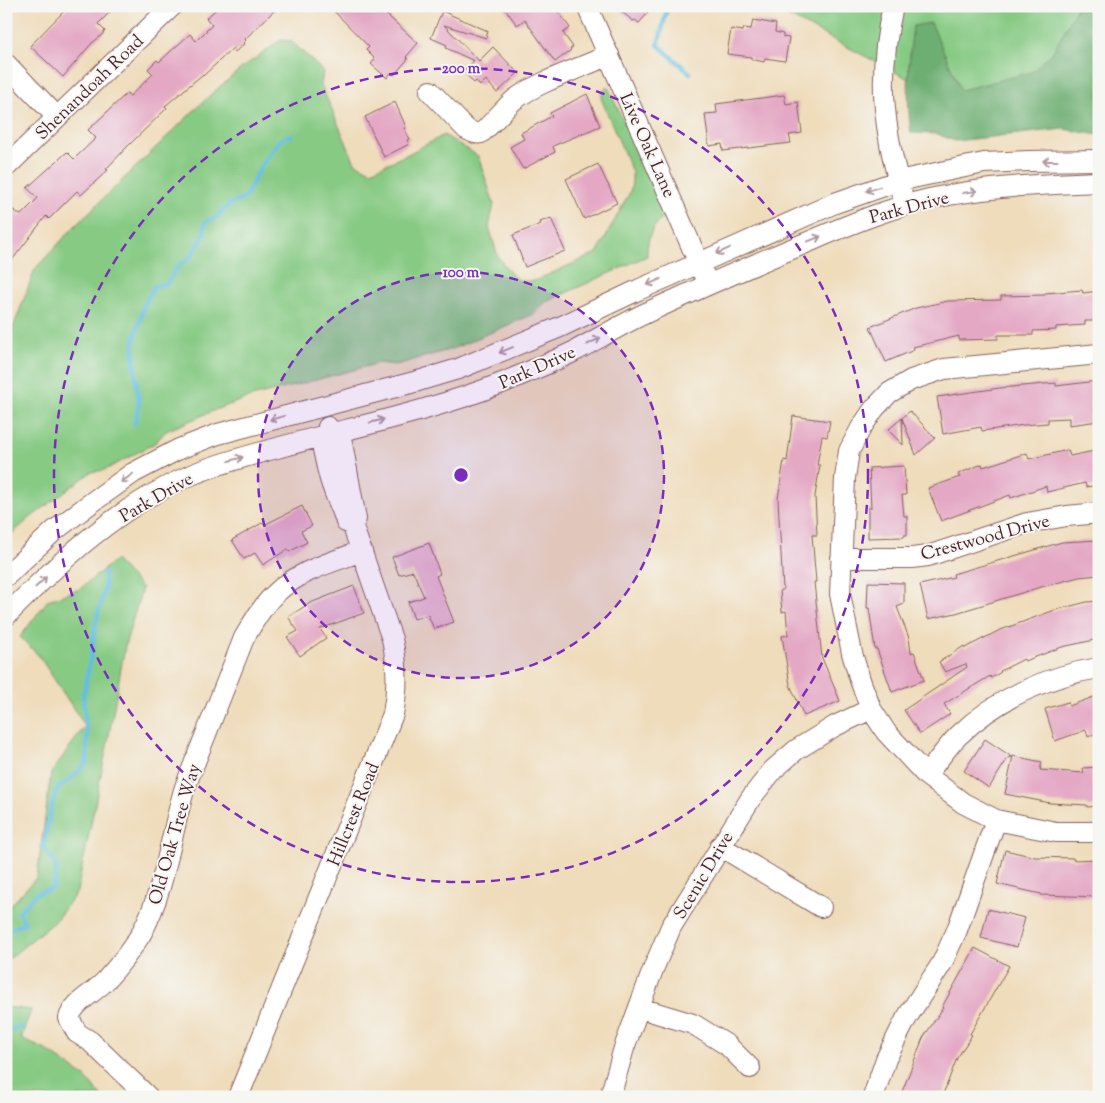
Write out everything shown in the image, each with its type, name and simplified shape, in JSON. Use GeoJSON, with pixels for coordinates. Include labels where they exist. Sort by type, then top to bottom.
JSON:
{"type":"FeatureCollection","features":[{"type":"Feature","properties":{"kind":"street","name":"Shenandoah Road"},"geometry":{"type":"LineString","coordinates":[[6,167],[172,6]]}},
{"type":"Feature","properties":{"kind":"street","name":"Live Oak Lane"},"geometry":{"type":"LineString","coordinates":[[587,6],[708,285]]}},
{"type":"Feature","properties":{"kind":"street"},"geometry":{"type":"LineString","coordinates":[[893,6],[885,42],[883,99],[888,139],[905,206]]}},
{"type":"Feature","properties":{"kind":"street"},"geometry":{"type":"LineString","coordinates":[[430,91],[466,129],[473,133],[481,133],[487,129],[502,110],[527,92],[609,56]]}},
{"type":"Feature","properties":{"kind":"street"},"geometry":{"type":"LineString","coordinates":[[6,64],[57,118]]}},
{"type":"Feature","properties":{"kind":"street","name":"Park Drive"},"geometry":{"type":"LineString","coordinates":[[6,576],[54,531],[133,473],[179,449],[218,434],[418,381],[492,356],[835,203],[898,181],[984,164],[1099,160]]}},
{"type":"Feature","properties":{"kind":"street","name":"Park Drive"},"geometry":{"type":"LineString","coordinates":[[6,616],[72,552],[148,497],[190,475],[227,461],[330,436],[426,409],[503,383],[572,353],[645,313],[855,222],[948,195],[1009,186],[1099,182]]}},
{"type":"Feature","properties":{"kind":"street"},"geometry":{"type":"LineString","coordinates":[[1099,354],[944,369],[911,380],[889,394],[874,409],[860,428],[849,452],[845,478],[840,594],[852,653],[871,709],[886,732],[926,775],[963,803],[996,820],[1056,832],[1099,832]]}},
{"type":"Feature","properties":{"kind":"street"},"geometry":{"type":"LineString","coordinates":[[324,405],[330,436]]}},
{"type":"Feature","properties":{"kind":"street","name":"Hillcrest Road"},"geometry":{"type":"LineString","coordinates":[[238,1097],[393,714],[398,677],[392,639],[352,524],[346,522],[343,491],[332,487],[323,449],[330,436]]}},
{"type":"Feature","properties":{"kind":"street","name":"Crestwood Drive"},"geometry":{"type":"LineString","coordinates":[[842,558],[912,558],[928,556],[1027,523],[1066,516],[1099,513]]}},
{"type":"Feature","properties":{"kind":"street","name":"Old Oak Tree Way"},"geometry":{"type":"LineString","coordinates":[[148,1097],[90,1041],[78,1033],[69,1018],[72,1010],[106,981],[128,953],[151,913],[164,874],[184,787],[244,638],[253,623],[275,593],[291,582],[318,567],[362,551]]}},
{"type":"Feature","properties":{"kind":"street"},"geometry":{"type":"LineString","coordinates":[[926,775],[958,736],[984,713],[1015,695],[1045,682],[1080,671],[1099,668]]}},
{"type":"Feature","properties":{"kind":"street","name":"Scenic Drive"},"geometry":{"type":"LineString","coordinates":[[610,1097],[624,1048],[654,967],[671,928],[751,798],[773,770],[796,750],[835,726],[871,709]]}},
{"type":"Feature","properties":{"kind":"street"},"geometry":{"type":"LineString","coordinates":[[873,1097],[886,1059],[906,1019],[942,963],[957,930],[996,820]]}},
{"type":"Feature","properties":{"kind":"street"},"geometry":{"type":"LineString","coordinates":[[720,846],[821,906]]}},
{"type":"Feature","properties":{"kind":"street"},"geometry":{"type":"LineString","coordinates":[[640,1008],[693,1024],[727,1045],[750,1068]]}},
{"type":"Feature","properties":{"kind":"green space"},"geometry":{"type":"Polygon","coordinates":[[[769,6],[1099,6],[987,120],[769,6]]]}},
{"type":"Feature","properties":{"kind":"green space"},"geometry":{"type":"Polygon","coordinates":[[[1078,6],[1099,6],[1099,135],[1063,129],[955,141],[937,134],[911,133],[908,80],[913,26],[931,23],[961,90],[1032,72],[1054,50],[1078,6]]]}},
{"type":"Feature","properties":{"kind":"green space"},"geometry":{"type":"Polygon","coordinates":[[[281,40],[291,41],[323,71],[321,85],[355,163],[371,171],[444,135],[478,156],[494,204],[489,227],[498,257],[513,276],[522,281],[534,281],[597,253],[630,192],[632,172],[601,98],[602,92],[608,87],[666,215],[653,228],[648,244],[647,256],[546,302],[534,314],[452,349],[396,365],[379,363],[248,398],[166,431],[155,443],[105,470],[91,472],[30,518],[6,539],[6,347],[35,269],[75,226],[209,96],[243,67],[281,40]]]}},
{"type":"Feature","properties":{"kind":"green space"},"geometry":{"type":"Polygon","coordinates":[[[115,560],[142,588],[125,646],[77,892],[56,920],[6,961],[6,910],[37,877],[51,773],[85,726],[39,656],[20,637],[48,600],[80,589],[115,560]]]}},
{"type":"Feature","properties":{"kind":"green space"},"geometry":{"type":"Polygon","coordinates":[[[6,1007],[31,1010],[21,1039],[46,1050],[84,1076],[102,1097],[6,1097],[6,1007]]]}},
{"type":"Feature","properties":{"kind":"building"},"geometry":{"type":"Polygon","coordinates":[[[69,6],[116,6],[98,24],[105,31],[92,43],[63,77],[30,46],[69,6]]]}},
{"type":"Feature","properties":{"kind":"building"},"geometry":{"type":"Polygon","coordinates":[[[220,6],[279,6],[245,39],[244,44],[235,52],[233,48],[203,76],[165,106],[167,108],[106,169],[108,170],[81,195],[77,191],[49,219],[46,216],[6,268],[6,204],[20,215],[22,214],[38,198],[27,188],[67,152],[74,159],[96,138],[88,130],[127,93],[130,96],[153,74],[148,69],[157,60],[159,62],[190,34],[196,41],[212,25],[206,18],[220,6]]]}},
{"type":"Feature","properties":{"kind":"building"},"geometry":{"type":"Polygon","coordinates":[[[329,6],[377,6],[418,43],[406,57],[408,59],[394,75],[391,73],[387,78],[371,64],[375,59],[366,50],[369,47],[329,6]]]}},
{"type":"Feature","properties":{"kind":"building"},"geometry":{"type":"Polygon","coordinates":[[[503,6],[554,6],[570,28],[563,33],[573,47],[555,62],[525,20],[517,25],[503,6]]]}},
{"type":"Feature","properties":{"kind":"building"},"geometry":{"type":"Polygon","coordinates":[[[615,6],[641,6],[648,13],[639,23],[635,20],[633,21],[615,6]]]}},
{"type":"Feature","properties":{"kind":"building"},"geometry":{"type":"Polygon","coordinates":[[[442,11],[488,31],[486,38],[444,25],[479,61],[493,47],[518,73],[497,93],[486,80],[480,86],[476,81],[474,83],[463,71],[474,61],[446,48],[447,45],[431,38],[442,11]]]}},
{"type":"Feature","properties":{"kind":"building"},"geometry":{"type":"Polygon","coordinates":[[[753,20],[776,24],[775,32],[789,38],[785,61],[765,58],[764,62],[751,59],[751,57],[727,54],[731,29],[743,31],[744,28],[751,29],[753,20]]]}},
{"type":"Feature","properties":{"kind":"building"},"geometry":{"type":"Polygon","coordinates":[[[587,94],[600,126],[553,146],[555,152],[523,169],[510,147],[524,139],[521,133],[552,116],[550,113],[587,94]]]}},
{"type":"Feature","properties":{"kind":"building"},"geometry":{"type":"Polygon","coordinates":[[[784,95],[786,104],[798,102],[802,133],[789,135],[791,143],[723,151],[722,144],[709,146],[705,114],[717,113],[716,104],[784,95]]]}},
{"type":"Feature","properties":{"kind":"building"},"geometry":{"type":"Polygon","coordinates":[[[395,102],[410,139],[407,140],[409,144],[384,157],[365,117],[395,102]]]}},
{"type":"Feature","properties":{"kind":"building"},"geometry":{"type":"Polygon","coordinates":[[[598,164],[617,203],[584,219],[566,179],[598,164]]]}},
{"type":"Feature","properties":{"kind":"building"},"geometry":{"type":"Polygon","coordinates":[[[551,218],[565,251],[525,267],[513,235],[551,218]]]}},
{"type":"Feature","properties":{"kind":"building"},"geometry":{"type":"Polygon","coordinates":[[[1082,290],[1083,293],[1099,291],[1099,321],[1085,321],[1085,325],[1056,327],[1056,330],[1033,331],[1033,335],[998,335],[998,339],[959,340],[959,336],[913,347],[914,350],[886,362],[870,327],[916,308],[948,301],[1001,300],[1001,296],[1045,295],[1045,293],[1082,290]]]}},
{"type":"Feature","properties":{"kind":"building"},"geometry":{"type":"Polygon","coordinates":[[[1097,381],[1099,421],[1069,425],[1069,418],[1048,419],[1048,423],[982,431],[981,427],[943,434],[937,397],[1000,388],[1056,383],[1056,386],[1097,381]]]}},
{"type":"Feature","properties":{"kind":"building"},"geometry":{"type":"Polygon","coordinates":[[[910,411],[935,438],[916,455],[902,418],[910,411]]]}},
{"type":"Feature","properties":{"kind":"building"},"geometry":{"type":"Polygon","coordinates":[[[793,416],[830,421],[827,437],[822,436],[817,465],[820,465],[815,496],[817,535],[812,535],[816,582],[814,582],[822,658],[840,701],[804,716],[790,685],[782,636],[788,635],[786,611],[782,612],[780,590],[783,590],[778,499],[784,460],[787,461],[793,416]]]}},
{"type":"Feature","properties":{"kind":"building"},"geometry":{"type":"Polygon","coordinates":[[[902,418],[903,445],[888,430],[902,418]]]}},
{"type":"Feature","properties":{"kind":"building"},"geometry":{"type":"Polygon","coordinates":[[[1068,450],[1070,456],[1099,450],[1099,485],[1086,487],[1085,483],[1047,492],[1046,486],[1011,498],[1010,495],[941,521],[928,488],[960,477],[958,474],[982,464],[983,467],[1027,453],[1029,459],[1068,450]]]}},
{"type":"Feature","properties":{"kind":"building"},"geometry":{"type":"Polygon","coordinates":[[[904,466],[906,495],[902,495],[904,516],[907,516],[907,535],[904,535],[904,537],[868,538],[868,508],[871,508],[869,468],[904,466]]]}},
{"type":"Feature","properties":{"kind":"building"},"geometry":{"type":"Polygon","coordinates":[[[302,506],[312,526],[301,531],[307,542],[289,552],[288,549],[263,565],[255,553],[244,559],[232,540],[262,523],[264,525],[302,506]]]}},
{"type":"Feature","properties":{"kind":"building"},"geometry":{"type":"Polygon","coordinates":[[[1099,540],[1099,575],[1079,577],[956,613],[928,619],[920,585],[954,577],[953,574],[1062,542],[1099,540]]]}},
{"type":"Feature","properties":{"kind":"building"},"geometry":{"type":"Polygon","coordinates":[[[429,543],[440,574],[436,576],[454,622],[434,629],[428,615],[414,619],[408,602],[424,597],[413,571],[399,575],[392,557],[429,543]]]}},
{"type":"Feature","properties":{"kind":"building"},"geometry":{"type":"Polygon","coordinates":[[[868,582],[904,583],[904,604],[897,607],[909,638],[911,653],[914,652],[924,680],[892,692],[877,649],[875,649],[869,608],[867,608],[868,582]]]}},
{"type":"Feature","properties":{"kind":"building"},"geometry":{"type":"Polygon","coordinates":[[[354,586],[364,613],[320,629],[326,638],[300,656],[287,637],[298,631],[288,617],[310,603],[354,586]]]}},
{"type":"Feature","properties":{"kind":"building"},"geometry":{"type":"Polygon","coordinates":[[[1099,601],[1099,639],[1062,647],[1025,661],[1024,659],[1000,671],[991,678],[990,676],[944,704],[950,714],[920,734],[904,710],[967,667],[966,664],[945,672],[939,662],[964,646],[965,648],[998,631],[1055,610],[1099,601]]]}},
{"type":"Feature","properties":{"kind":"building"},"geometry":{"type":"Polygon","coordinates":[[[1099,695],[1099,732],[1088,737],[1086,730],[1055,741],[1045,709],[1068,702],[1069,706],[1099,695]]]}},
{"type":"Feature","properties":{"kind":"building"},"geometry":{"type":"Polygon","coordinates":[[[985,739],[1012,757],[1008,758],[989,788],[964,771],[985,739]]]}},
{"type":"Feature","properties":{"kind":"building"},"geometry":{"type":"Polygon","coordinates":[[[1013,756],[1042,762],[1040,770],[1084,773],[1083,768],[1099,767],[1099,806],[1087,807],[1087,805],[1050,803],[1005,794],[1013,756]]]}},
{"type":"Feature","properties":{"kind":"building"},"geometry":{"type":"Polygon","coordinates":[[[1005,850],[1035,857],[1073,858],[1073,860],[1099,859],[1099,897],[1041,895],[997,884],[1005,850]]]}},
{"type":"Feature","properties":{"kind":"building"},"geometry":{"type":"Polygon","coordinates":[[[988,909],[1025,918],[1017,947],[981,938],[988,909]]]}},
{"type":"Feature","properties":{"kind":"building"},"geometry":{"type":"Polygon","coordinates":[[[975,948],[1009,966],[970,1034],[972,1035],[957,1058],[942,1097],[900,1097],[923,1038],[943,1008],[975,948]]]}},
{"type":"Feature","properties":{"kind":"waterway"},"geometry":{"type":"LineString","coordinates":[[668,6],[658,45],[690,73]]}},
{"type":"Feature","properties":{"kind":"waterway"},"geometry":{"type":"LineString","coordinates":[[135,423],[139,403],[134,362],[134,340],[145,303],[155,286],[167,284],[178,266],[191,257],[204,235],[205,222],[217,217],[228,205],[245,198],[261,166],[279,141],[291,135]]}},
{"type":"Feature","properties":{"kind":"waterway"},"geometry":{"type":"LineString","coordinates":[[6,931],[25,923],[19,912],[37,893],[53,888],[57,867],[43,847],[52,804],[58,788],[72,778],[87,762],[87,736],[83,697],[96,621],[105,587],[104,573]]}},
{"type":"Feature","properties":{"kind":"waterway"},"geometry":{"type":"LineString","coordinates":[[6,1031],[22,1027]]}}]}
